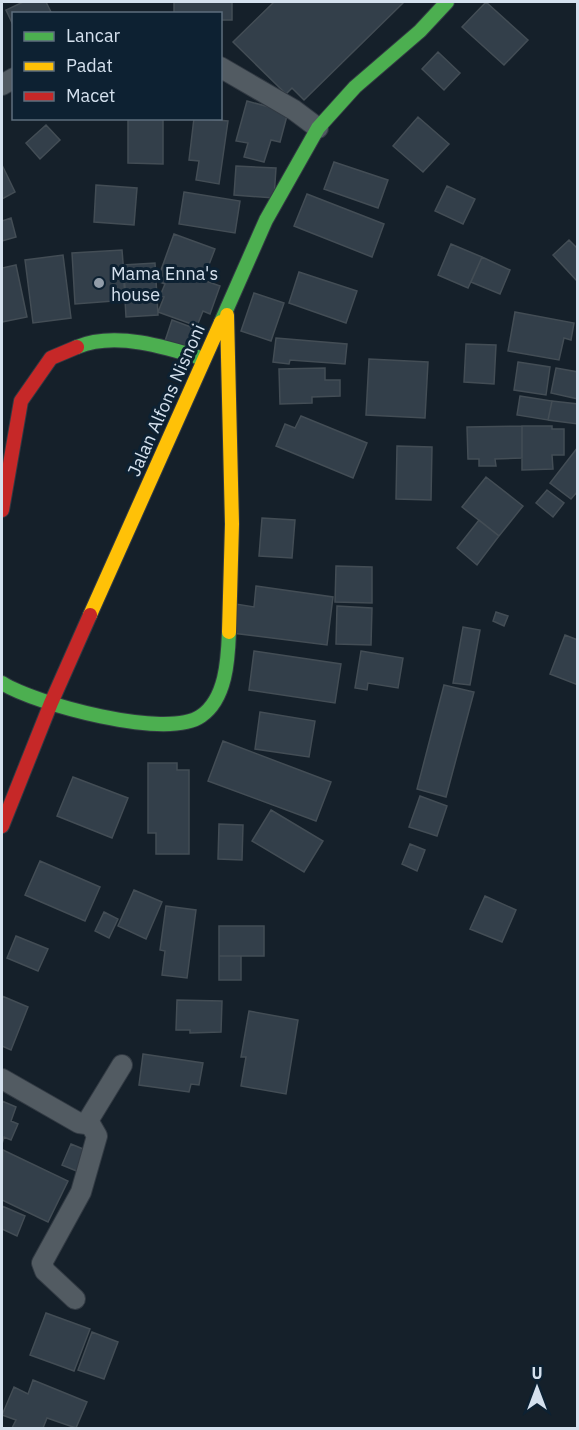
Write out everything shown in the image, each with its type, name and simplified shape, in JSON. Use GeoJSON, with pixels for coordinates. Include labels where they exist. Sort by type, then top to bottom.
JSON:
{"type":"FeatureCollection","features":[{"type":"Feature","properties":{"kind":"main road","name":"Jalan Alfons Nisnoni"},"geometry":{"type":"LineString","coordinates":[[2,826],[51,703],[266,220],[318,128],[354,87],[420,31],[447,2]]}},
{"type":"Feature","properties":{"kind":"main road"},"geometry":{"type":"LineString","coordinates":[[2,683],[19,694],[148,727],[171,726],[201,716],[211,708],[219,695],[225,678],[228,656],[232,524],[226,307]]}},
{"type":"Feature","properties":{"kind":"main road"},"geometry":{"type":"LineString","coordinates":[[2,510],[7,437],[21,401],[51,358],[89,342],[122,342],[163,346],[204,359]]}},
{"type":"Feature","properties":{"kind":"street"},"geometry":{"type":"LineString","coordinates":[[222,68],[294,110],[318,128]]}},
{"type":"Feature","properties":{"kind":"street"},"geometry":{"type":"LineString","coordinates":[[89,1122],[122,1065]]}},
{"type":"Feature","properties":{"kind":"street"},"geometry":{"type":"LineString","coordinates":[[2,1079],[78,1123],[89,1122]]}},
{"type":"Feature","properties":{"kind":"street"},"geometry":{"type":"LineString","coordinates":[[75,1299],[45,1271],[42,1263],[81,1192],[97,1136],[89,1122]]}},
{"type":"Feature","properties":{"kind":"building"},"geometry":{"type":"Polygon","coordinates":[[[23,2],[46,2],[51,12],[12,12],[12,23],[6,10],[23,2]]]}},
{"type":"Feature","properties":{"kind":"building"},"geometry":{"type":"Polygon","coordinates":[[[174,2],[232,2],[232,20],[222,20],[222,12],[174,12],[174,2]]]}},
{"type":"Feature","properties":{"kind":"building"},"geometry":{"type":"Polygon","coordinates":[[[274,2],[404,2],[304,100],[292,88],[286,94],[233,42],[274,2]]]}},
{"type":"Feature","properties":{"kind":"building"},"geometry":{"type":"Polygon","coordinates":[[[486,2],[528,40],[504,65],[462,27],[486,2]]]}},
{"type":"Feature","properties":{"kind":"building"},"geometry":{"type":"Polygon","coordinates":[[[438,52],[460,73],[444,90],[422,69],[438,52]]]}},
{"type":"Feature","properties":{"kind":"building"},"geometry":{"type":"Polygon","coordinates":[[[247,101],[288,112],[280,142],[271,140],[264,162],[244,157],[248,143],[236,141],[247,101]]]}},
{"type":"Feature","properties":{"kind":"building"},"geometry":{"type":"Polygon","coordinates":[[[418,117],[449,144],[423,172],[393,146],[418,117]]]}},
{"type":"Feature","properties":{"kind":"building"},"geometry":{"type":"Polygon","coordinates":[[[128,120],[163,120],[163,164],[128,163],[128,120]]]}},
{"type":"Feature","properties":{"kind":"building"},"geometry":{"type":"Polygon","coordinates":[[[194,120],[228,121],[219,184],[196,180],[199,161],[189,160],[194,120]]]}},
{"type":"Feature","properties":{"kind":"building"},"geometry":{"type":"Polygon","coordinates":[[[46,125],[60,140],[40,159],[26,143],[46,125]]]}},
{"type":"Feature","properties":{"kind":"building"},"geometry":{"type":"Polygon","coordinates":[[[334,162],[388,180],[378,208],[324,189],[334,162]]]}},
{"type":"Feature","properties":{"kind":"building"},"geometry":{"type":"Polygon","coordinates":[[[2,165],[15,192],[2,199],[2,165]]]}},
{"type":"Feature","properties":{"kind":"building"},"geometry":{"type":"Polygon","coordinates":[[[236,166],[276,168],[274,198],[234,195],[236,166]]]}},
{"type":"Feature","properties":{"kind":"building"},"geometry":{"type":"Polygon","coordinates":[[[96,185],[137,188],[134,225],[94,222],[96,185]]]}},
{"type":"Feature","properties":{"kind":"building"},"geometry":{"type":"Polygon","coordinates":[[[447,186],[475,199],[463,224],[435,211],[447,186]]]}},
{"type":"Feature","properties":{"kind":"building"},"geometry":{"type":"Polygon","coordinates":[[[184,192],[240,201],[235,233],[179,224],[184,192]]]}},
{"type":"Feature","properties":{"kind":"building"},"geometry":{"type":"Polygon","coordinates":[[[307,194],[384,224],[372,257],[294,226],[307,194]]]}},
{"type":"Feature","properties":{"kind":"building"},"geometry":{"type":"Polygon","coordinates":[[[11,218],[16,237],[2,241],[2,221],[11,218]]]}},
{"type":"Feature","properties":{"kind":"building"},"geometry":{"type":"Polygon","coordinates":[[[174,234],[215,249],[203,280],[220,286],[210,314],[203,311],[197,326],[158,312],[164,297],[160,296],[165,284],[157,281],[174,234]]]}},
{"type":"Feature","properties":{"kind":"building"},"geometry":{"type":"Polygon","coordinates":[[[569,240],[578,249],[578,282],[553,255],[569,240]]]}},
{"type":"Feature","properties":{"kind":"building"},"geometry":{"type":"Polygon","coordinates":[[[451,244],[482,257],[468,288],[438,275],[451,244]]]}},
{"type":"Feature","properties":{"kind":"building","name":"Mama Enna's house"},"geometry":{"type":"Polygon","coordinates":[[[122,250],[126,300],[75,304],[72,253],[122,250]]]}},
{"type":"Feature","properties":{"kind":"building"},"geometry":{"type":"Polygon","coordinates":[[[63,255],[71,318],[33,323],[25,260],[63,255]]]}},
{"type":"Feature","properties":{"kind":"building"},"geometry":{"type":"Polygon","coordinates":[[[482,257],[510,270],[500,294],[471,282],[482,257]]]}},
{"type":"Feature","properties":{"kind":"building"},"geometry":{"type":"Polygon","coordinates":[[[155,263],[158,315],[126,317],[123,265],[155,263]]]}},
{"type":"Feature","properties":{"kind":"building"},"geometry":{"type":"Polygon","coordinates":[[[16,265],[27,317],[2,322],[2,268],[16,265]]]}},
{"type":"Feature","properties":{"kind":"building"},"geometry":{"type":"Polygon","coordinates":[[[299,272],[357,291],[346,323],[289,303],[299,272]]]}},
{"type":"Feature","properties":{"kind":"building"},"geometry":{"type":"Polygon","coordinates":[[[254,293],[284,303],[271,341],[241,331],[254,293]]]}},
{"type":"Feature","properties":{"kind":"building"},"geometry":{"type":"Polygon","coordinates":[[[515,312],[574,323],[571,340],[564,338],[559,360],[508,351],[515,312]]]}},
{"type":"Feature","properties":{"kind":"building"},"geometry":{"type":"Polygon","coordinates":[[[172,320],[199,330],[191,351],[165,341],[172,320]]]}},
{"type":"Feature","properties":{"kind":"building"},"geometry":{"type":"Polygon","coordinates":[[[276,338],[347,344],[345,364],[290,360],[289,364],[273,362],[276,338]]]}},
{"type":"Feature","properties":{"kind":"building"},"geometry":{"type":"Polygon","coordinates":[[[466,344],[496,345],[494,384],[464,382],[466,344]]]}},
{"type":"Feature","properties":{"kind":"building"},"geometry":{"type":"Polygon","coordinates":[[[369,359],[428,362],[425,418],[366,415],[369,359]]]}},
{"type":"Feature","properties":{"kind":"building"},"geometry":{"type":"Polygon","coordinates":[[[518,362],[550,367],[546,395],[514,390],[518,362]]]}},
{"type":"Feature","properties":{"kind":"building"},"geometry":{"type":"Polygon","coordinates":[[[325,368],[325,380],[340,380],[340,396],[312,397],[312,403],[280,404],[279,369],[325,368]]]}},
{"type":"Feature","properties":{"kind":"building"},"geometry":{"type":"Polygon","coordinates":[[[556,368],[578,372],[578,399],[551,393],[556,368]]]}},
{"type":"Feature","properties":{"kind":"building"},"geometry":{"type":"Polygon","coordinates":[[[520,396],[552,401],[548,420],[517,415],[520,396]]]}},
{"type":"Feature","properties":{"kind":"building"},"geometry":{"type":"Polygon","coordinates":[[[552,401],[578,404],[578,424],[548,420],[552,401]]]}},
{"type":"Feature","properties":{"kind":"building"},"geometry":{"type":"Polygon","coordinates":[[[301,416],[367,443],[353,478],[276,446],[285,424],[295,428],[301,416]]]}},
{"type":"Feature","properties":{"kind":"building"},"geometry":{"type":"Polygon","coordinates":[[[522,426],[522,458],[495,459],[496,466],[479,466],[479,459],[468,459],[467,427],[522,426]]]}},
{"type":"Feature","properties":{"kind":"building"},"geometry":{"type":"Polygon","coordinates":[[[522,426],[552,426],[552,429],[564,429],[564,455],[552,455],[553,469],[522,470],[522,426]]]}},
{"type":"Feature","properties":{"kind":"building"},"geometry":{"type":"Polygon","coordinates":[[[397,446],[432,447],[431,500],[396,499],[397,446]]]}},
{"type":"Feature","properties":{"kind":"building"},"geometry":{"type":"Polygon","coordinates":[[[578,447],[578,491],[571,499],[550,483],[578,447]]]}},
{"type":"Feature","properties":{"kind":"building"},"geometry":{"type":"Polygon","coordinates":[[[486,477],[523,506],[499,536],[462,507],[486,477]]]}},
{"type":"Feature","properties":{"kind":"building"},"geometry":{"type":"Polygon","coordinates":[[[547,490],[564,503],[553,517],[536,503],[547,490]]]}},
{"type":"Feature","properties":{"kind":"building"},"geometry":{"type":"Polygon","coordinates":[[[262,518],[295,520],[292,558],[259,556],[262,518]]]}},
{"type":"Feature","properties":{"kind":"building"},"geometry":{"type":"Polygon","coordinates":[[[479,520],[499,536],[477,565],[457,548],[479,520]]]}},
{"type":"Feature","properties":{"kind":"building"},"geometry":{"type":"Polygon","coordinates":[[[336,566],[372,567],[372,603],[335,602],[336,566]]]}},
{"type":"Feature","properties":{"kind":"building"},"geometry":{"type":"Polygon","coordinates":[[[256,586],[333,597],[327,645],[232,633],[236,604],[254,607],[256,586]]]}},
{"type":"Feature","properties":{"kind":"building"},"geometry":{"type":"Polygon","coordinates":[[[337,606],[372,608],[371,645],[336,644],[337,606]]]}},
{"type":"Feature","properties":{"kind":"building"},"geometry":{"type":"Polygon","coordinates":[[[496,612],[508,616],[504,626],[493,621],[496,612]]]}},
{"type":"Feature","properties":{"kind":"building"},"geometry":{"type":"Polygon","coordinates":[[[463,627],[480,630],[470,685],[453,683],[463,627]]]}},
{"type":"Feature","properties":{"kind":"building"},"geometry":{"type":"Polygon","coordinates":[[[565,635],[578,640],[578,685],[550,674],[565,635]]]}},
{"type":"Feature","properties":{"kind":"building"},"geometry":{"type":"Polygon","coordinates":[[[254,651],[341,664],[335,703],[249,690],[254,651]]]}},
{"type":"Feature","properties":{"kind":"building"},"geometry":{"type":"Polygon","coordinates":[[[361,651],[403,658],[398,688],[368,683],[367,690],[355,688],[361,651]]]}},
{"type":"Feature","properties":{"kind":"building"},"geometry":{"type":"Polygon","coordinates":[[[444,685],[474,692],[446,797],[417,789],[444,685]]]}},
{"type":"Feature","properties":{"kind":"building"},"geometry":{"type":"Polygon","coordinates":[[[260,712],[315,721],[309,757],[255,749],[260,712]]]}},
{"type":"Feature","properties":{"kind":"building"},"geometry":{"type":"Polygon","coordinates":[[[223,741],[331,782],[316,821],[208,781],[223,741]]]}},
{"type":"Feature","properties":{"kind":"building"},"geometry":{"type":"Polygon","coordinates":[[[148,763],[177,763],[177,770],[189,770],[189,854],[156,854],[156,833],[148,833],[148,763]]]}},
{"type":"Feature","properties":{"kind":"building"},"geometry":{"type":"Polygon","coordinates":[[[73,777],[128,798],[112,838],[57,816],[73,777]]]}},
{"type":"Feature","properties":{"kind":"building"},"geometry":{"type":"Polygon","coordinates":[[[420,796],[447,806],[437,836],[409,827],[420,796]]]}},
{"type":"Feature","properties":{"kind":"building"},"geometry":{"type":"Polygon","coordinates":[[[271,810],[323,841],[304,872],[252,841],[271,810]]]}},
{"type":"Feature","properties":{"kind":"building"},"geometry":{"type":"Polygon","coordinates":[[[219,824],[243,825],[242,860],[218,859],[219,824]]]}},
{"type":"Feature","properties":{"kind":"building"},"geometry":{"type":"Polygon","coordinates":[[[410,844],[425,850],[417,871],[402,864],[410,844]]]}},
{"type":"Feature","properties":{"kind":"building"},"geometry":{"type":"Polygon","coordinates":[[[40,861],[100,887],[85,921],[25,895],[40,861]]]}},
{"type":"Feature","properties":{"kind":"building"},"geometry":{"type":"Polygon","coordinates":[[[134,890],[162,902],[146,939],[118,926],[134,890]]]}},
{"type":"Feature","properties":{"kind":"building"},"geometry":{"type":"Polygon","coordinates":[[[485,896],[516,910],[502,942],[470,929],[485,896]]]}},
{"type":"Feature","properties":{"kind":"building"},"geometry":{"type":"Polygon","coordinates":[[[166,906],[196,910],[187,978],[162,975],[165,951],[160,950],[166,906]]]}},
{"type":"Feature","properties":{"kind":"building"},"geometry":{"type":"Polygon","coordinates":[[[104,912],[118,919],[109,938],[95,931],[104,912]]]}},
{"type":"Feature","properties":{"kind":"building"},"geometry":{"type":"Polygon","coordinates":[[[219,926],[264,926],[264,956],[219,956],[219,926]]]}},
{"type":"Feature","properties":{"kind":"building"},"geometry":{"type":"Polygon","coordinates":[[[16,936],[48,949],[38,971],[7,958],[16,936]]]}},
{"type":"Feature","properties":{"kind":"building"},"geometry":{"type":"Polygon","coordinates":[[[219,956],[241,956],[241,980],[219,980],[219,956]]]}},
{"type":"Feature","properties":{"kind":"building"},"geometry":{"type":"Polygon","coordinates":[[[2,996],[28,1007],[11,1050],[2,1046],[2,996]]]}},
{"type":"Feature","properties":{"kind":"building"},"geometry":{"type":"Polygon","coordinates":[[[177,1000],[222,1001],[221,1032],[190,1033],[190,1030],[176,1030],[177,1000]]]}},
{"type":"Feature","properties":{"kind":"building"},"geometry":{"type":"Polygon","coordinates":[[[249,1011],[298,1020],[286,1094],[241,1086],[246,1057],[241,1057],[249,1011]]]}},
{"type":"Feature","properties":{"kind":"building"},"geometry":{"type":"Polygon","coordinates":[[[143,1054],[203,1063],[199,1085],[191,1084],[189,1092],[139,1085],[143,1054]]]}},
{"type":"Feature","properties":{"kind":"building"},"geometry":{"type":"Polygon","coordinates":[[[2,1101],[16,1107],[11,1121],[18,1124],[11,1140],[4,1137],[2,1144],[2,1101]]]}},
{"type":"Feature","properties":{"kind":"building"},"geometry":{"type":"Polygon","coordinates":[[[71,1144],[88,1151],[79,1172],[62,1165],[71,1144]]]}},
{"type":"Feature","properties":{"kind":"building"},"geometry":{"type":"Polygon","coordinates":[[[3,1150],[68,1181],[48,1222],[2,1200],[3,1150]]]}},
{"type":"Feature","properties":{"kind":"building"},"geometry":{"type":"Polygon","coordinates":[[[2,1206],[25,1216],[17,1236],[2,1229],[2,1206]]]}},
{"type":"Feature","properties":{"kind":"building"},"geometry":{"type":"Polygon","coordinates":[[[46,1313],[90,1329],[74,1371],[30,1355],[46,1313]]]}},
{"type":"Feature","properties":{"kind":"building"},"geometry":{"type":"Polygon","coordinates":[[[92,1332],[118,1342],[104,1379],[78,1370],[92,1332]]]}},
{"type":"Feature","properties":{"kind":"building"},"geometry":{"type":"Polygon","coordinates":[[[33,1380],[87,1402],[76,1428],[47,1418],[43,1428],[12,1428],[16,1420],[2,1415],[14,1387],[28,1394],[33,1380]]]}},
{"type":"Feature","properties":{"kind":"traffic: fast"},"geometry":{"type":"LineString","coordinates":[[221,322],[266,220],[318,128],[355,87],[420,31],[447,2]]}},
{"type":"Feature","properties":{"kind":"traffic: fast"},"geometry":{"type":"LineString","coordinates":[[77,347],[108,340],[140,342],[204,359]]}},
{"type":"Feature","properties":{"kind":"traffic: fast"},"geometry":{"type":"LineString","coordinates":[[2,683],[42,700],[101,716],[132,722],[160,724],[184,722],[201,716],[216,700],[224,678],[229,632]]}},
{"type":"Feature","properties":{"kind":"traffic: slow"},"geometry":{"type":"LineString","coordinates":[[227,315],[232,524],[229,632]]}},
{"type":"Feature","properties":{"kind":"traffic: slow"},"geometry":{"type":"LineString","coordinates":[[90,615],[221,322]]}},
{"type":"Feature","properties":{"kind":"traffic: jam"},"geometry":{"type":"LineString","coordinates":[[2,510],[21,401],[51,358],[77,347]]}},
{"type":"Feature","properties":{"kind":"traffic: jam"},"geometry":{"type":"LineString","coordinates":[[2,826],[51,703],[90,615]]}},
{"type":"Feature","properties":{"kind":"place","name":"Mama Enna's house"},"geometry":{"type":"Point","coordinates":[99,283]}}]}
